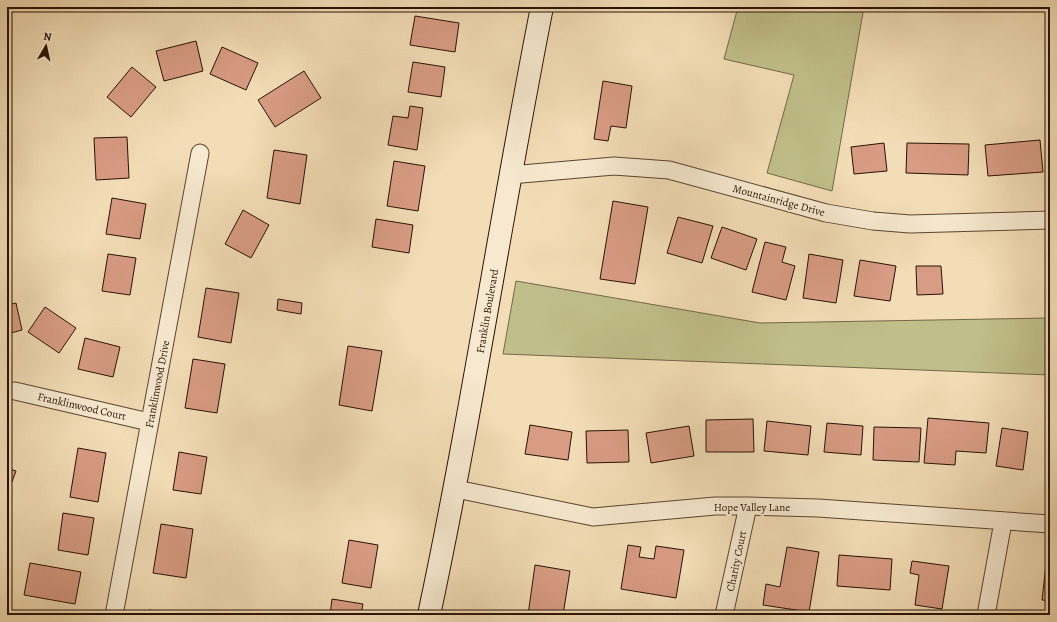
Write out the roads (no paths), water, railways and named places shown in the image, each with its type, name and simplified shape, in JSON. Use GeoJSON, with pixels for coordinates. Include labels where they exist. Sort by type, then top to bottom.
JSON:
{"type":"FeatureCollection","features":[{"type":"Feature","properties":{"kind":"street","name":"Franklin Boulevard"},"geometry":{"type":"LineString","coordinates":[[429,615],[456,489],[510,175],[542,7]]}},
{"type":"Feature","properties":{"kind":"street","name":"Franklinwood Drive"},"geometry":{"type":"LineString","coordinates":[[114,615],[200,153]]}},
{"type":"Feature","properties":{"kind":"street","name":"Mountainridge Drive"},"geometry":{"type":"LineString","coordinates":[[510,175],[614,166],[669,170],[826,213],[873,221],[910,224],[1050,220]]}},
{"type":"Feature","properties":{"kind":"street","name":"Franklinwood Court"},"geometry":{"type":"LineString","coordinates":[[15,390],[149,422]]}},
{"type":"Feature","properties":{"kind":"street","name":"Hope Valley Lane"},"geometry":{"type":"LineString","coordinates":[[456,489],[593,517],[715,506],[748,506],[818,508],[1003,522],[1050,524]]}},
{"type":"Feature","properties":{"kind":"street","name":"Charity Court"},"geometry":{"type":"LineString","coordinates":[[724,615],[748,506]]}},
{"type":"Feature","properties":{"kind":"street"},"geometry":{"type":"LineString","coordinates":[[986,615],[1003,522]]}}]}
